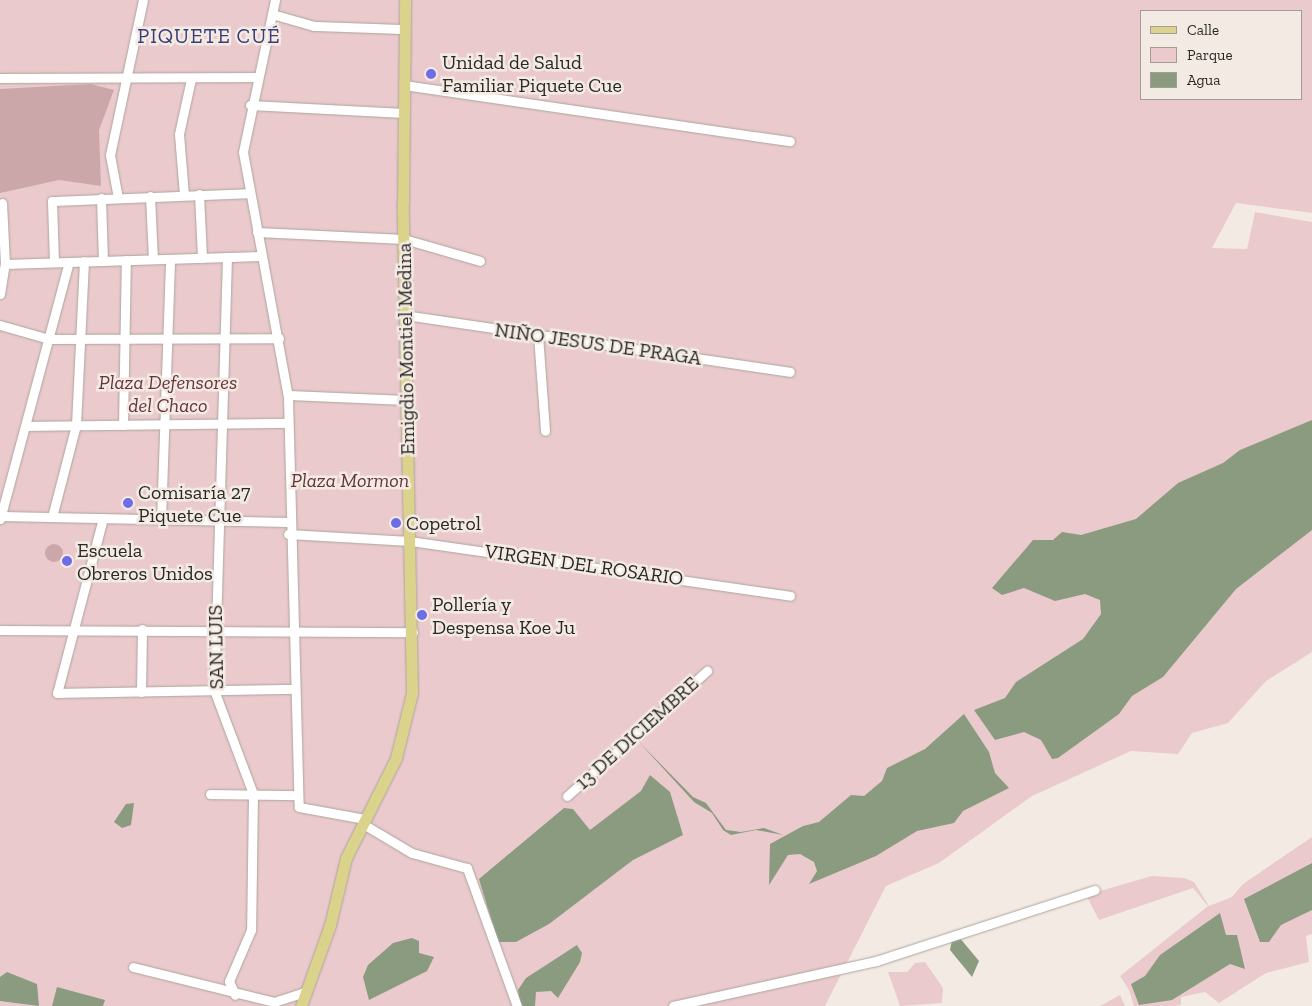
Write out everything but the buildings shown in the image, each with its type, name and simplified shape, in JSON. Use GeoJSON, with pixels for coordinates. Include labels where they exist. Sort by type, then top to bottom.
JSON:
{"type":"FeatureCollection","features":[{"type":"Feature","properties":{"kind":"main road","name":"Emigdio Montiel Medina"},"geometry":{"type":"LineString","coordinates":[[301,1006],[330,925],[346,858],[396,758],[406,725],[413,690],[404,239],[405,0]]}},
{"type":"Feature","properties":{"kind":"street"},"geometry":{"type":"LineString","coordinates":[[118,198],[110,156],[143,0]]}},
{"type":"Feature","properties":{"kind":"street"},"geometry":{"type":"LineString","coordinates":[[275,0],[243,140],[249,192],[279,338],[288,395],[288,534],[296,796],[299,807],[364,821],[412,854],[467,868],[517,1006]]}},
{"type":"Feature","properties":{"kind":"street"},"geometry":{"type":"LineString","coordinates":[[272,14],[314,26],[404,29]]}},
{"type":"Feature","properties":{"kind":"street"},"geometry":{"type":"LineString","coordinates":[[0,78],[191,79],[257,77]]}},
{"type":"Feature","properties":{"kind":"street"},"geometry":{"type":"LineString","coordinates":[[184,195],[179,134],[191,79]]}},
{"type":"Feature","properties":{"kind":"street"},"geometry":{"type":"LineString","coordinates":[[404,85],[790,141]]}},
{"type":"Feature","properties":{"kind":"street"},"geometry":{"type":"LineString","coordinates":[[250,105],[404,114]]}},
{"type":"Feature","properties":{"kind":"street"},"geometry":{"type":"LineString","coordinates":[[54,262],[52,201],[249,192]]}},
{"type":"Feature","properties":{"kind":"street"},"geometry":{"type":"LineString","coordinates":[[199,194],[202,258]]}},
{"type":"Feature","properties":{"kind":"street"},"geometry":{"type":"LineString","coordinates":[[150,196],[153,259]]}},
{"type":"Feature","properties":{"kind":"street"},"geometry":{"type":"LineString","coordinates":[[101,198],[103,261]]}},
{"type":"Feature","properties":{"kind":"street"},"geometry":{"type":"LineString","coordinates":[[0,294],[5,264],[2,203]]}},
{"type":"Feature","properties":{"kind":"street"},"geometry":{"type":"LineString","coordinates":[[257,232],[404,239],[480,261]]}},
{"type":"Feature","properties":{"kind":"street"},"geometry":{"type":"LineString","coordinates":[[5,264],[261,256]]}},
{"type":"Feature","properties":{"kind":"street","name":"SAN LUIS"},"geometry":{"type":"LineString","coordinates":[[227,257],[214,628],[214,690],[253,794],[251,930],[229,981],[236,995]]}},
{"type":"Feature","properties":{"kind":"street"},"geometry":{"type":"LineString","coordinates":[[161,520],[170,259]]}},
{"type":"Feature","properties":{"kind":"street"},"geometry":{"type":"LineString","coordinates":[[122,425],[126,260]]}},
{"type":"Feature","properties":{"kind":"street"},"geometry":{"type":"LineString","coordinates":[[52,517],[76,425],[84,261]]}},
{"type":"Feature","properties":{"kind":"street"},"geometry":{"type":"LineString","coordinates":[[69,262],[26,426],[2,504],[0,518],[52,517],[288,522]]}},
{"type":"Feature","properties":{"kind":"street","name":"NIÑO JESUS DE PRAGA"},"geometry":{"type":"LineString","coordinates":[[405,315],[790,372]]}},
{"type":"Feature","properties":{"kind":"street"},"geometry":{"type":"LineString","coordinates":[[0,325],[49,339],[279,338]]}},
{"type":"Feature","properties":{"kind":"street"},"geometry":{"type":"LineString","coordinates":[[538,335],[545,431]]}},
{"type":"Feature","properties":{"kind":"street"},"geometry":{"type":"LineString","coordinates":[[288,395],[407,400]]}},
{"type":"Feature","properties":{"kind":"street"},"geometry":{"type":"LineString","coordinates":[[26,426],[288,423]]}},
{"type":"Feature","properties":{"kind":"street"},"geometry":{"type":"LineString","coordinates":[[103,518],[57,693],[293,689]]}},
{"type":"Feature","properties":{"kind":"street","name":"VIRGEN DEL ROSARIO"},"geometry":{"type":"LineString","coordinates":[[288,534],[410,540],[790,596]]}},
{"type":"Feature","properties":{"kind":"street"},"geometry":{"type":"LineString","coordinates":[[0,630],[291,628],[413,632]]}},
{"type":"Feature","properties":{"kind":"street"},"geometry":{"type":"LineString","coordinates":[[141,692],[142,629]]}},
{"type":"Feature","properties":{"kind":"street","name":"13 DE DICIEMBRE"},"geometry":{"type":"LineString","coordinates":[[567,796],[707,671]]}},
{"type":"Feature","properties":{"kind":"street"},"geometry":{"type":"LineString","coordinates":[[210,794],[296,796]]}},
{"type":"Feature","properties":{"kind":"street"},"geometry":{"type":"LineString","coordinates":[[673,1006],[876,961],[1095,890]]}},
{"type":"Feature","properties":{"kind":"street"},"geometry":{"type":"LineString","coordinates":[[133,967],[271,1004],[305,992]]}},
{"type":"Feature","properties":{"kind":"green space"},"geometry":{"type":"Polygon","coordinates":[[[0,0],[1312,0],[1312,213],[1236,203],[1212,248],[1247,249],[1255,212],[1312,222],[1312,652],[1266,681],[1228,723],[1192,733],[1178,754],[1131,751],[1032,796],[939,863],[886,886],[825,1006],[0,1006],[0,0]]]}},
{"type":"Feature","properties":{"kind":"green space"},"geometry":{"type":"Polygon","coordinates":[[[1312,837],[1312,934],[1306,936],[1309,962],[1266,973],[1219,1003],[1205,992],[1181,997],[1181,1005],[1134,1006],[1129,990],[1120,976],[1208,906],[1193,888],[1099,920],[1086,895],[1152,876],[1184,878],[1194,882],[1209,906],[1232,897],[1243,884],[1312,837]]]}},
{"type":"Feature","properties":{"kind":"green space"},"geometry":{"type":"Polygon","coordinates":[[[925,962],[943,988],[942,1003],[900,1006],[888,972],[907,972],[915,963],[925,962]]]}},
{"type":"Feature","properties":{"kind":"green space"},"geometry":{"type":"Polygon","coordinates":[[[1129,990],[1120,995],[1125,1006],[1100,1006],[1129,990]]]}},
{"type":"Feature","properties":{"kind":"shaded area"},"geometry":{"type":"Polygon","coordinates":[[[91,84],[114,90],[99,130],[101,186],[59,180],[0,193],[0,89],[91,84]]]}},
{"type":"Feature","properties":{"kind":"shaded area"},"geometry":{"type":"Polygon","coordinates":[[[54,544],[60,547],[63,553],[60,559],[54,562],[48,559],[45,553],[48,547],[54,544]]]}},
{"type":"Feature","properties":{"kind":"water"},"geometry":{"type":"Polygon","coordinates":[[[1312,420],[1312,530],[1236,589],[1163,677],[1132,696],[1119,714],[1058,758],[1052,759],[1041,740],[1024,732],[995,740],[974,710],[1005,698],[1016,682],[1083,639],[1101,614],[1100,600],[1085,594],[1055,601],[1024,588],[1002,595],[992,588],[1033,540],[1053,540],[1062,532],[1081,535],[1136,519],[1178,483],[1223,463],[1240,450],[1312,420]]]}},
{"type":"Feature","properties":{"kind":"water"},"geometry":{"type":"Polygon","coordinates":[[[964,714],[989,752],[995,773],[1009,788],[963,811],[954,823],[917,831],[876,856],[809,884],[817,871],[814,862],[800,854],[788,855],[769,885],[770,844],[803,826],[819,822],[851,795],[864,796],[882,781],[887,768],[925,749],[964,714]]]}},
{"type":"Feature","properties":{"kind":"water"},"geometry":{"type":"Polygon","coordinates":[[[638,741],[693,797],[706,803],[726,830],[741,832],[764,828],[783,835],[756,830],[731,835],[723,830],[712,813],[694,802],[638,741]]]}},
{"type":"Feature","properties":{"kind":"water"},"geometry":{"type":"Polygon","coordinates":[[[650,775],[670,792],[683,835],[633,860],[549,924],[516,942],[498,942],[479,879],[564,808],[573,809],[590,830],[641,791],[650,775]]]}},
{"type":"Feature","properties":{"kind":"water"},"geometry":{"type":"Polygon","coordinates":[[[134,803],[131,825],[122,828],[114,822],[126,804],[134,803]]]}},
{"type":"Feature","properties":{"kind":"water"},"geometry":{"type":"Polygon","coordinates":[[[1312,863],[1312,910],[1281,925],[1269,942],[1260,942],[1244,899],[1312,863]]]}},
{"type":"Feature","properties":{"kind":"water"},"geometry":{"type":"Polygon","coordinates":[[[1220,913],[1226,935],[1237,935],[1245,969],[1230,964],[1172,1000],[1139,1005],[1131,984],[1145,976],[1160,955],[1220,913]]]}},
{"type":"Feature","properties":{"kind":"water"},"geometry":{"type":"Polygon","coordinates":[[[959,937],[979,961],[972,977],[950,950],[952,940],[959,937]]]}},
{"type":"Feature","properties":{"kind":"water"},"geometry":{"type":"Polygon","coordinates":[[[412,938],[419,941],[419,953],[434,957],[427,971],[369,1000],[363,977],[368,965],[393,943],[412,938]]]}},
{"type":"Feature","properties":{"kind":"water"},"geometry":{"type":"Polygon","coordinates":[[[577,945],[582,953],[580,962],[558,998],[551,991],[536,992],[535,1006],[520,1006],[518,990],[526,978],[577,945]]]}},
{"type":"Feature","properties":{"kind":"water"},"geometry":{"type":"Polygon","coordinates":[[[7,972],[37,984],[39,1006],[0,1001],[0,977],[7,972]]]}},
{"type":"Feature","properties":{"kind":"water"},"geometry":{"type":"Polygon","coordinates":[[[57,987],[105,1000],[103,1006],[52,1006],[57,987]]]}},
{"type":"Feature","properties":{"kind":"place","name":"Unidad de Salud Familiar Piquete Cue"},"geometry":{"type":"Point","coordinates":[431,74]}},
{"type":"Feature","properties":{"kind":"place","name":"Comisaría 27 Piquete Cue"},"geometry":{"type":"Point","coordinates":[128,503]}},
{"type":"Feature","properties":{"kind":"place","name":"Copetrol"},"geometry":{"type":"Point","coordinates":[396,523]}},
{"type":"Feature","properties":{"kind":"place","name":"Escuela Obreros Unidos"},"geometry":{"type":"Point","coordinates":[67,561]}},
{"type":"Feature","properties":{"kind":"place","name":"Pollería y Despensa Koe Ju"},"geometry":{"type":"Point","coordinates":[422,615]}},
{"type":"Feature","properties":{"kind":"district","name":"PIQUETE CUÉ"},"geometry":{"type":"Point","coordinates":[209,36]}},
{"type":"Feature","properties":{"kind":"park label","name":"Plaza Defensores del Chaco"},"geometry":{"type":"Point","coordinates":[168,394]}},
{"type":"Feature","properties":{"kind":"park label","name":"Plaza Mormon"},"geometry":{"type":"Point","coordinates":[350,480]}}]}
